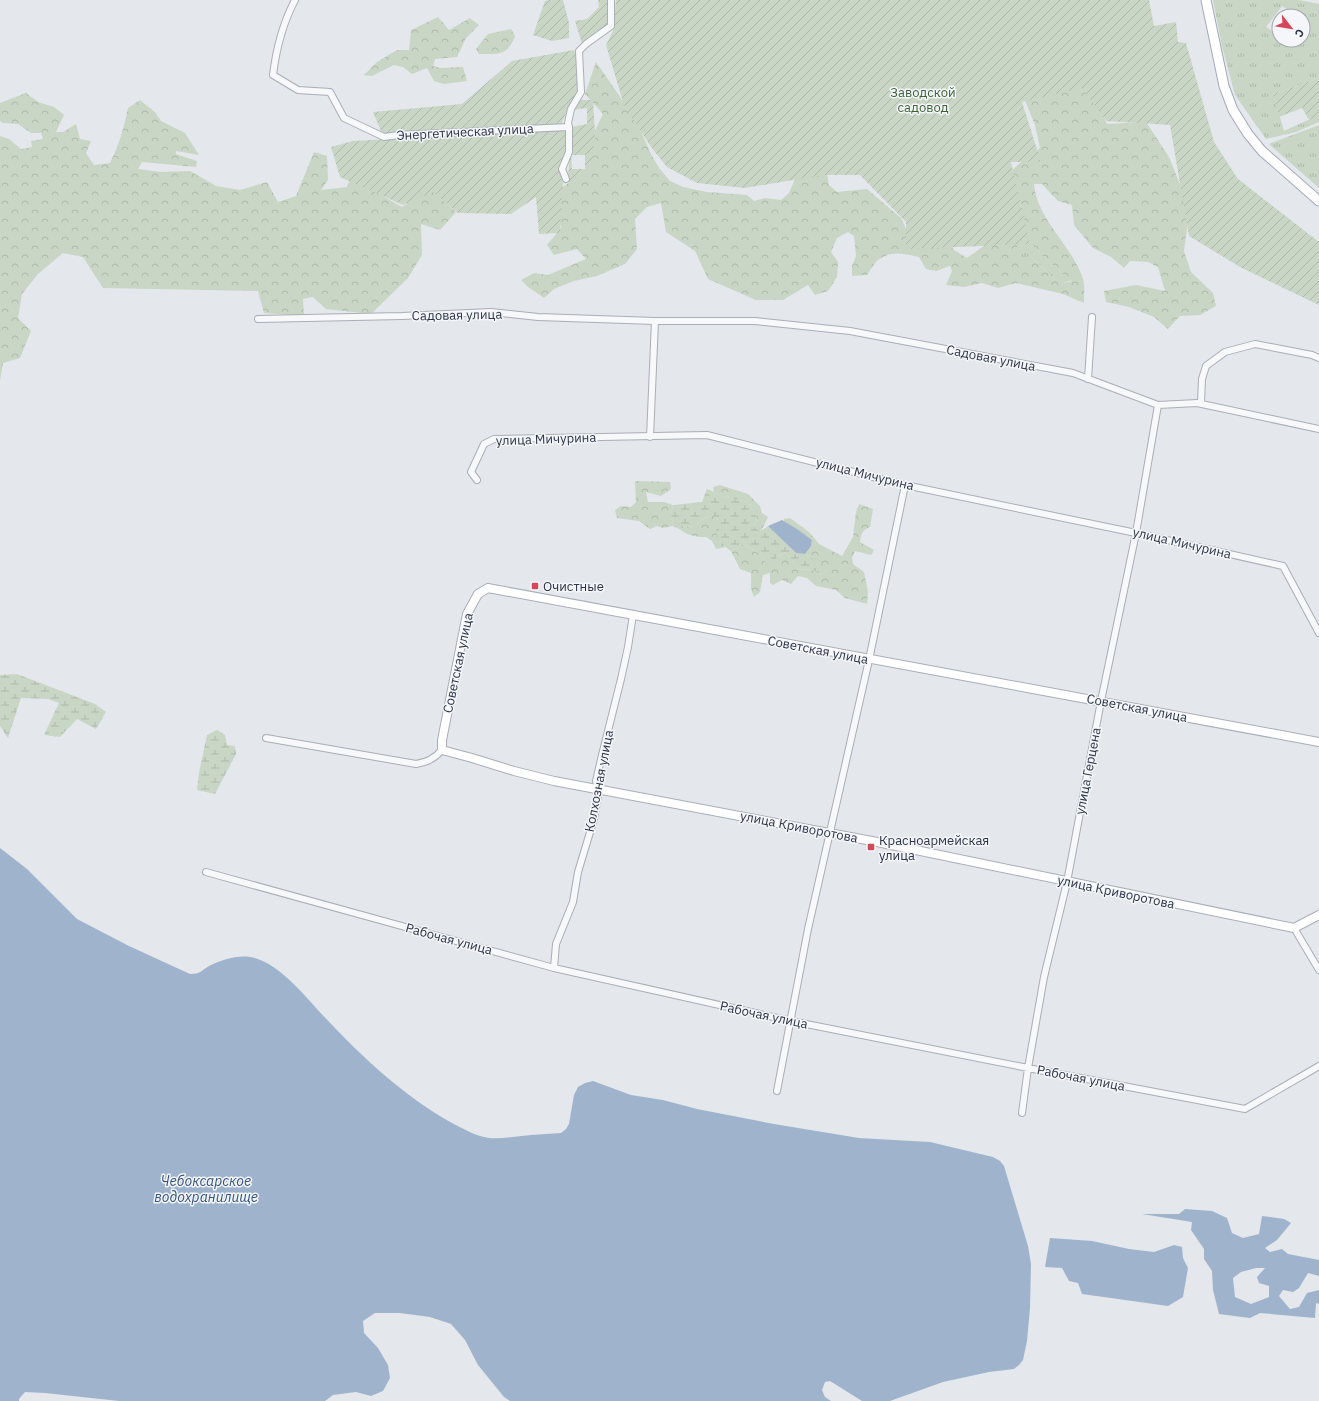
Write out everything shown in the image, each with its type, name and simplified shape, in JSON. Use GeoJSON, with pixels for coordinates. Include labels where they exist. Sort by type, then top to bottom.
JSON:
{"type":"FeatureCollection","features":[{"type":"Feature","properties":{"kind":"main road"},"geometry":{"type":"LineString","coordinates":[[1206,0],[1224,86],[1233,110],[1248,134],[1262,151],[1319,201]]}},
{"type":"Feature","properties":{"kind":"street","name":"Энергетическая улица"},"geometry":{"type":"LineString","coordinates":[[295,0],[283,28],[274,59],[273,76],[298,90],[330,92],[344,118],[384,138],[399,135],[569,126]]}},
{"type":"Feature","properties":{"kind":"street"},"geometry":{"type":"LineString","coordinates":[[566,179],[562,169],[569,152],[568,123],[571,109],[581,92],[579,51],[610,26],[611,0]]}},
{"type":"Feature","properties":{"kind":"street","name":"Садовая улица"},"geometry":{"type":"LineString","coordinates":[[258,319],[492,312],[538,317],[655,321],[755,321],[850,331],[1073,374],[1158,405],[1201,403],[1319,429]]}},
{"type":"Feature","properties":{"kind":"street"},"geometry":{"type":"LineString","coordinates":[[1088,379],[1092,317]]}},
{"type":"Feature","properties":{"kind":"street"},"geometry":{"type":"LineString","coordinates":[[650,437],[655,321]]}},
{"type":"Feature","properties":{"kind":"street"},"geometry":{"type":"LineString","coordinates":[[1201,403],[1202,379],[1206,366],[1225,352],[1255,344],[1312,355],[1319,358]]}},
{"type":"Feature","properties":{"kind":"street","name":"улица Герцена"},"geometry":{"type":"LineString","coordinates":[[1022,1113],[1028,1068],[1044,977],[1067,882],[1101,701],[1136,533],[1158,405]]}},
{"type":"Feature","properties":{"kind":"street","name":"улица Мичурина"},"geometry":{"type":"LineString","coordinates":[[476,480],[471,472],[484,444],[494,439],[708,435],[905,485],[1136,533],[1283,566],[1316,620]]}},
{"type":"Feature","properties":{"kind":"street"},"geometry":{"type":"LineString","coordinates":[[777,1092],[808,929],[869,660],[905,485]]}},
{"type":"Feature","properties":{"kind":"street","name":"Советская улица"},"geometry":{"type":"LineString","coordinates":[[442,750],[442,740],[467,614],[478,594],[488,588],[869,660],[1101,701],[1319,742]]}},
{"type":"Feature","properties":{"kind":"street","name":"Колхозная улица"},"geometry":{"type":"LineString","coordinates":[[554,968],[556,944],[573,902],[578,872],[594,819],[599,790],[596,780],[621,679],[633,615]]}},
{"type":"Feature","properties":{"kind":"street"},"geometry":{"type":"LineString","coordinates":[[1316,620],[1319,633]]}},
{"type":"Feature","properties":{"kind":"street"},"geometry":{"type":"LineString","coordinates":[[266,738],[416,764],[429,761],[436,757],[442,750]]}},
{"type":"Feature","properties":{"kind":"street","name":"улица Криворотова"},"geometry":{"type":"LineString","coordinates":[[442,750],[514,772],[599,790],[829,833],[1294,928]]}},
{"type":"Feature","properties":{"kind":"street","name":"Рабочая улица"},"geometry":{"type":"LineString","coordinates":[[206,872],[554,968],[791,1021],[1244,1109],[1319,1066]]}},
{"type":"Feature","properties":{"kind":"street"},"geometry":{"type":"LineString","coordinates":[[1319,915],[1294,928],[1319,970]]}},
{"type":"Feature","properties":{"kind":"green space"},"geometry":{"type":"Polygon","coordinates":[[[563,0],[569,23],[569,38],[552,41],[533,35],[545,1],[563,0]]]}},
{"type":"Feature","properties":{"kind":"green space"},"geometry":{"type":"Polygon","coordinates":[[[598,0],[608,0],[608,24],[582,44],[575,21],[587,19],[599,7],[598,0]]]}},
{"type":"Feature","properties":{"kind":"green space","name":"Заводской садовод"},"geometry":{"type":"Polygon","coordinates":[[[616,0],[1149,0],[1154,26],[1176,22],[1178,42],[1186,43],[1214,142],[1238,179],[1319,242],[1319,305],[1240,267],[1189,236],[1170,125],[1106,121],[1082,88],[1022,102],[1041,162],[1011,162],[1030,244],[906,249],[906,222],[860,175],[822,175],[745,188],[697,183],[667,167],[651,147],[624,105],[606,45],[613,31],[616,0]]]}},
{"type":"Feature","properties":{"kind":"green space"},"geometry":{"type":"Polygon","coordinates":[[[1213,0],[1299,0],[1319,4],[1319,78],[1273,94],[1284,131],[1319,115],[1319,122],[1296,132],[1266,139],[1235,95],[1222,46],[1213,0]]]}},
{"type":"Feature","properties":{"kind":"green space"},"geometry":{"type":"Polygon","coordinates":[[[438,17],[449,30],[470,18],[479,25],[466,38],[457,57],[435,59],[433,66],[441,68],[463,67],[467,81],[444,84],[434,81],[427,68],[412,74],[403,67],[394,65],[372,76],[364,75],[377,62],[397,50],[409,50],[411,30],[438,17]]]}},
{"type":"Feature","properties":{"kind":"green space"},"geometry":{"type":"Polygon","coordinates":[[[511,29],[515,36],[509,47],[497,54],[479,54],[476,49],[488,34],[511,29]]]}},
{"type":"Feature","properties":{"kind":"green space"},"geometry":{"type":"Polygon","coordinates":[[[574,50],[579,64],[579,88],[561,124],[556,126],[383,136],[373,112],[462,104],[512,61],[574,50]]]}},
{"type":"Feature","properties":{"kind":"green space"},"geometry":{"type":"Polygon","coordinates":[[[596,62],[636,120],[659,168],[670,181],[683,187],[707,192],[747,195],[754,201],[765,198],[781,200],[789,193],[795,179],[815,168],[827,174],[829,185],[837,192],[867,189],[901,218],[906,229],[946,239],[954,250],[967,258],[988,243],[1008,174],[1040,148],[1035,125],[1022,93],[1083,80],[1107,124],[1146,122],[1169,157],[1183,192],[1189,213],[1184,251],[1191,272],[1213,293],[1216,306],[1200,315],[1180,316],[1168,329],[1154,317],[1129,307],[1106,302],[1104,291],[1136,285],[1165,291],[1158,267],[1148,262],[1130,261],[1124,268],[1111,257],[1093,248],[1074,225],[1072,205],[1058,201],[1042,184],[1034,184],[1041,209],[1078,267],[1084,282],[1084,303],[1063,294],[1016,283],[998,288],[982,283],[964,287],[946,285],[952,271],[950,266],[936,271],[926,269],[919,257],[903,254],[893,254],[883,257],[877,261],[867,275],[852,276],[852,266],[856,256],[854,236],[848,232],[837,238],[831,252],[838,262],[837,277],[828,291],[815,295],[808,285],[783,300],[756,300],[708,279],[695,251],[666,232],[661,203],[647,207],[635,219],[637,249],[625,264],[597,276],[574,281],[554,289],[544,298],[521,280],[534,273],[548,275],[586,259],[577,249],[554,255],[547,245],[561,228],[557,207],[561,188],[591,168],[587,147],[603,114],[585,94],[596,62]],[[1032,241],[1009,250],[1011,261],[1035,261],[1060,284],[1072,281],[1040,254],[1032,241]]]}},
{"type":"Feature","properties":{"kind":"green space"},"geometry":{"type":"Polygon","coordinates":[[[1319,78],[1319,115],[1309,120],[1302,108],[1279,117],[1273,94],[1319,78]]]}},
{"type":"Feature","properties":{"kind":"green space"},"geometry":{"type":"Polygon","coordinates":[[[26,93],[38,102],[54,107],[64,115],[56,132],[63,132],[76,124],[80,139],[91,141],[86,153],[94,165],[110,163],[121,136],[128,108],[140,100],[155,112],[161,121],[185,133],[199,155],[176,151],[176,154],[197,161],[196,167],[142,162],[138,169],[161,172],[190,171],[216,186],[240,190],[267,182],[278,202],[296,196],[314,152],[327,156],[328,180],[321,190],[347,187],[355,166],[379,194],[402,207],[431,189],[456,212],[440,230],[421,224],[422,255],[408,278],[371,314],[326,309],[313,297],[303,299],[304,316],[264,313],[258,291],[103,288],[83,257],[63,253],[38,274],[22,294],[18,318],[31,331],[20,358],[3,363],[0,381],[0,136],[9,139],[21,149],[32,147],[31,141],[43,139],[41,133],[31,133],[18,124],[3,123],[0,121],[0,103],[26,93]]]}},
{"type":"Feature","properties":{"kind":"green space"},"geometry":{"type":"Polygon","coordinates":[[[579,100],[593,100],[595,134],[592,167],[571,188],[568,178],[572,127],[587,124],[587,108],[573,110],[579,100]],[[571,155],[572,169],[585,169],[585,155],[571,155]]]}},
{"type":"Feature","properties":{"kind":"green space"},"geometry":{"type":"Polygon","coordinates":[[[1319,125],[1319,188],[1269,144],[1319,125]]]}},
{"type":"Feature","properties":{"kind":"green space"},"geometry":{"type":"Polygon","coordinates":[[[567,130],[566,158],[559,168],[563,183],[560,233],[539,234],[536,197],[511,214],[458,213],[433,192],[403,205],[340,177],[331,147],[353,141],[567,130]]]}},
{"type":"Feature","properties":{"kind":"green space"},"geometry":{"type":"Polygon","coordinates":[[[1032,241],[1040,254],[1072,280],[1060,284],[1035,261],[1010,261],[1009,250],[1032,241]]]}},
{"type":"Feature","properties":{"kind":"green space"},"geometry":{"type":"Polygon","coordinates":[[[635,481],[670,482],[671,489],[661,496],[646,492],[648,502],[664,502],[673,505],[671,514],[673,526],[663,528],[657,526],[650,529],[639,521],[617,518],[615,510],[621,506],[631,507],[636,502],[635,481]]]}},
{"type":"Feature","properties":{"kind":"green space"},"geometry":{"type":"Polygon","coordinates":[[[720,485],[748,494],[760,506],[762,513],[768,517],[761,531],[755,528],[754,523],[758,520],[748,502],[726,497],[714,492],[713,487],[720,485]]]}},
{"type":"Feature","properties":{"kind":"green space"},"geometry":{"type":"Polygon","coordinates":[[[707,489],[726,497],[748,502],[758,520],[754,523],[755,528],[761,531],[768,526],[796,553],[805,554],[809,558],[817,559],[827,570],[821,575],[813,570],[798,569],[786,552],[776,558],[771,566],[765,562],[761,555],[743,544],[731,551],[719,539],[716,533],[718,520],[713,515],[704,518],[695,527],[682,526],[681,530],[673,526],[671,514],[673,505],[702,502],[707,489]]]}},
{"type":"Feature","properties":{"kind":"green space"},"geometry":{"type":"Polygon","coordinates":[[[859,504],[873,509],[870,527],[865,529],[862,533],[860,542],[874,550],[871,555],[855,551],[852,558],[853,564],[864,572],[868,592],[867,604],[845,598],[836,590],[816,586],[807,578],[798,576],[791,584],[782,580],[773,585],[770,583],[770,573],[763,575],[760,592],[754,597],[751,589],[751,573],[740,569],[731,551],[743,544],[761,555],[765,562],[786,552],[798,569],[813,570],[821,575],[827,570],[805,554],[811,546],[812,540],[784,522],[784,519],[790,518],[810,533],[819,544],[842,556],[853,537],[856,512],[859,504]]]}},
{"type":"Feature","properties":{"kind":"green space"},"geometry":{"type":"Polygon","coordinates":[[[713,515],[718,520],[720,539],[726,547],[716,549],[712,541],[706,537],[693,536],[681,530],[681,526],[695,527],[704,518],[713,515]]]}},
{"type":"Feature","properties":{"kind":"green space"},"geometry":{"type":"Polygon","coordinates":[[[17,674],[95,704],[106,712],[96,729],[77,719],[60,737],[44,735],[59,703],[48,699],[21,698],[8,738],[0,726],[0,675],[17,674]]]}},
{"type":"Feature","properties":{"kind":"green space"},"geometry":{"type":"Polygon","coordinates":[[[217,730],[225,735],[227,745],[235,746],[236,754],[215,794],[197,790],[207,735],[217,730]]]}},
{"type":"Feature","properties":{"kind":"water"},"geometry":{"type":"Polygon","coordinates":[[[782,520],[812,540],[811,546],[805,554],[796,553],[768,526],[782,520]]]}},
{"type":"Feature","properties":{"kind":"water","name":"Чебоксарское водохранилище"},"geometry":{"type":"Polygon","coordinates":[[[0,848],[27,869],[77,919],[129,946],[190,974],[198,973],[209,966],[234,957],[250,957],[269,964],[295,985],[363,1056],[414,1099],[452,1123],[479,1136],[500,1138],[561,1133],[569,1124],[574,1095],[578,1087],[593,1081],[631,1095],[663,1100],[697,1109],[774,1124],[859,1138],[930,1142],[993,1157],[1000,1161],[1004,1166],[1028,1246],[1031,1264],[1030,1308],[1027,1341],[1023,1360],[1014,1369],[989,1372],[943,1382],[890,1401],[862,1401],[830,1381],[825,1382],[822,1390],[825,1397],[831,1401],[510,1401],[504,1397],[478,1365],[465,1340],[451,1324],[430,1317],[400,1313],[375,1313],[363,1321],[364,1333],[378,1348],[388,1365],[390,1378],[383,1391],[371,1396],[356,1392],[333,1395],[325,1401],[119,1401],[25,1392],[19,1401],[0,1401],[0,848]]]}},
{"type":"Feature","properties":{"kind":"water"},"geometry":{"type":"Polygon","coordinates":[[[1185,1209],[1212,1211],[1227,1218],[1232,1233],[1243,1238],[1259,1234],[1262,1216],[1284,1219],[1291,1223],[1277,1240],[1265,1248],[1270,1252],[1282,1249],[1288,1254],[1319,1260],[1319,1276],[1308,1273],[1299,1288],[1293,1292],[1283,1290],[1279,1296],[1290,1309],[1299,1307],[1307,1293],[1319,1290],[1319,1304],[1316,1303],[1315,1318],[1260,1313],[1250,1318],[1219,1314],[1213,1290],[1212,1271],[1204,1259],[1204,1249],[1191,1230],[1192,1222],[1142,1214],[1179,1214],[1185,1209]],[[1256,1268],[1241,1272],[1233,1278],[1235,1297],[1251,1304],[1269,1297],[1269,1286],[1259,1283],[1257,1277],[1265,1268],[1256,1268]]]}},
{"type":"Feature","properties":{"kind":"water"},"geometry":{"type":"Polygon","coordinates":[[[1050,1238],[1092,1241],[1129,1249],[1154,1252],[1174,1245],[1182,1247],[1183,1258],[1188,1268],[1183,1297],[1168,1306],[1082,1294],[1078,1283],[1069,1281],[1062,1268],[1045,1267],[1050,1238]]]}},
{"type":"Feature","properties":{"kind":"place","name":"Очистные"},"geometry":{"type":"Point","coordinates":[535,586]}},
{"type":"Feature","properties":{"kind":"place","name":"Красноармейская улица"},"geometry":{"type":"Point","coordinates":[871,847]}}]}
